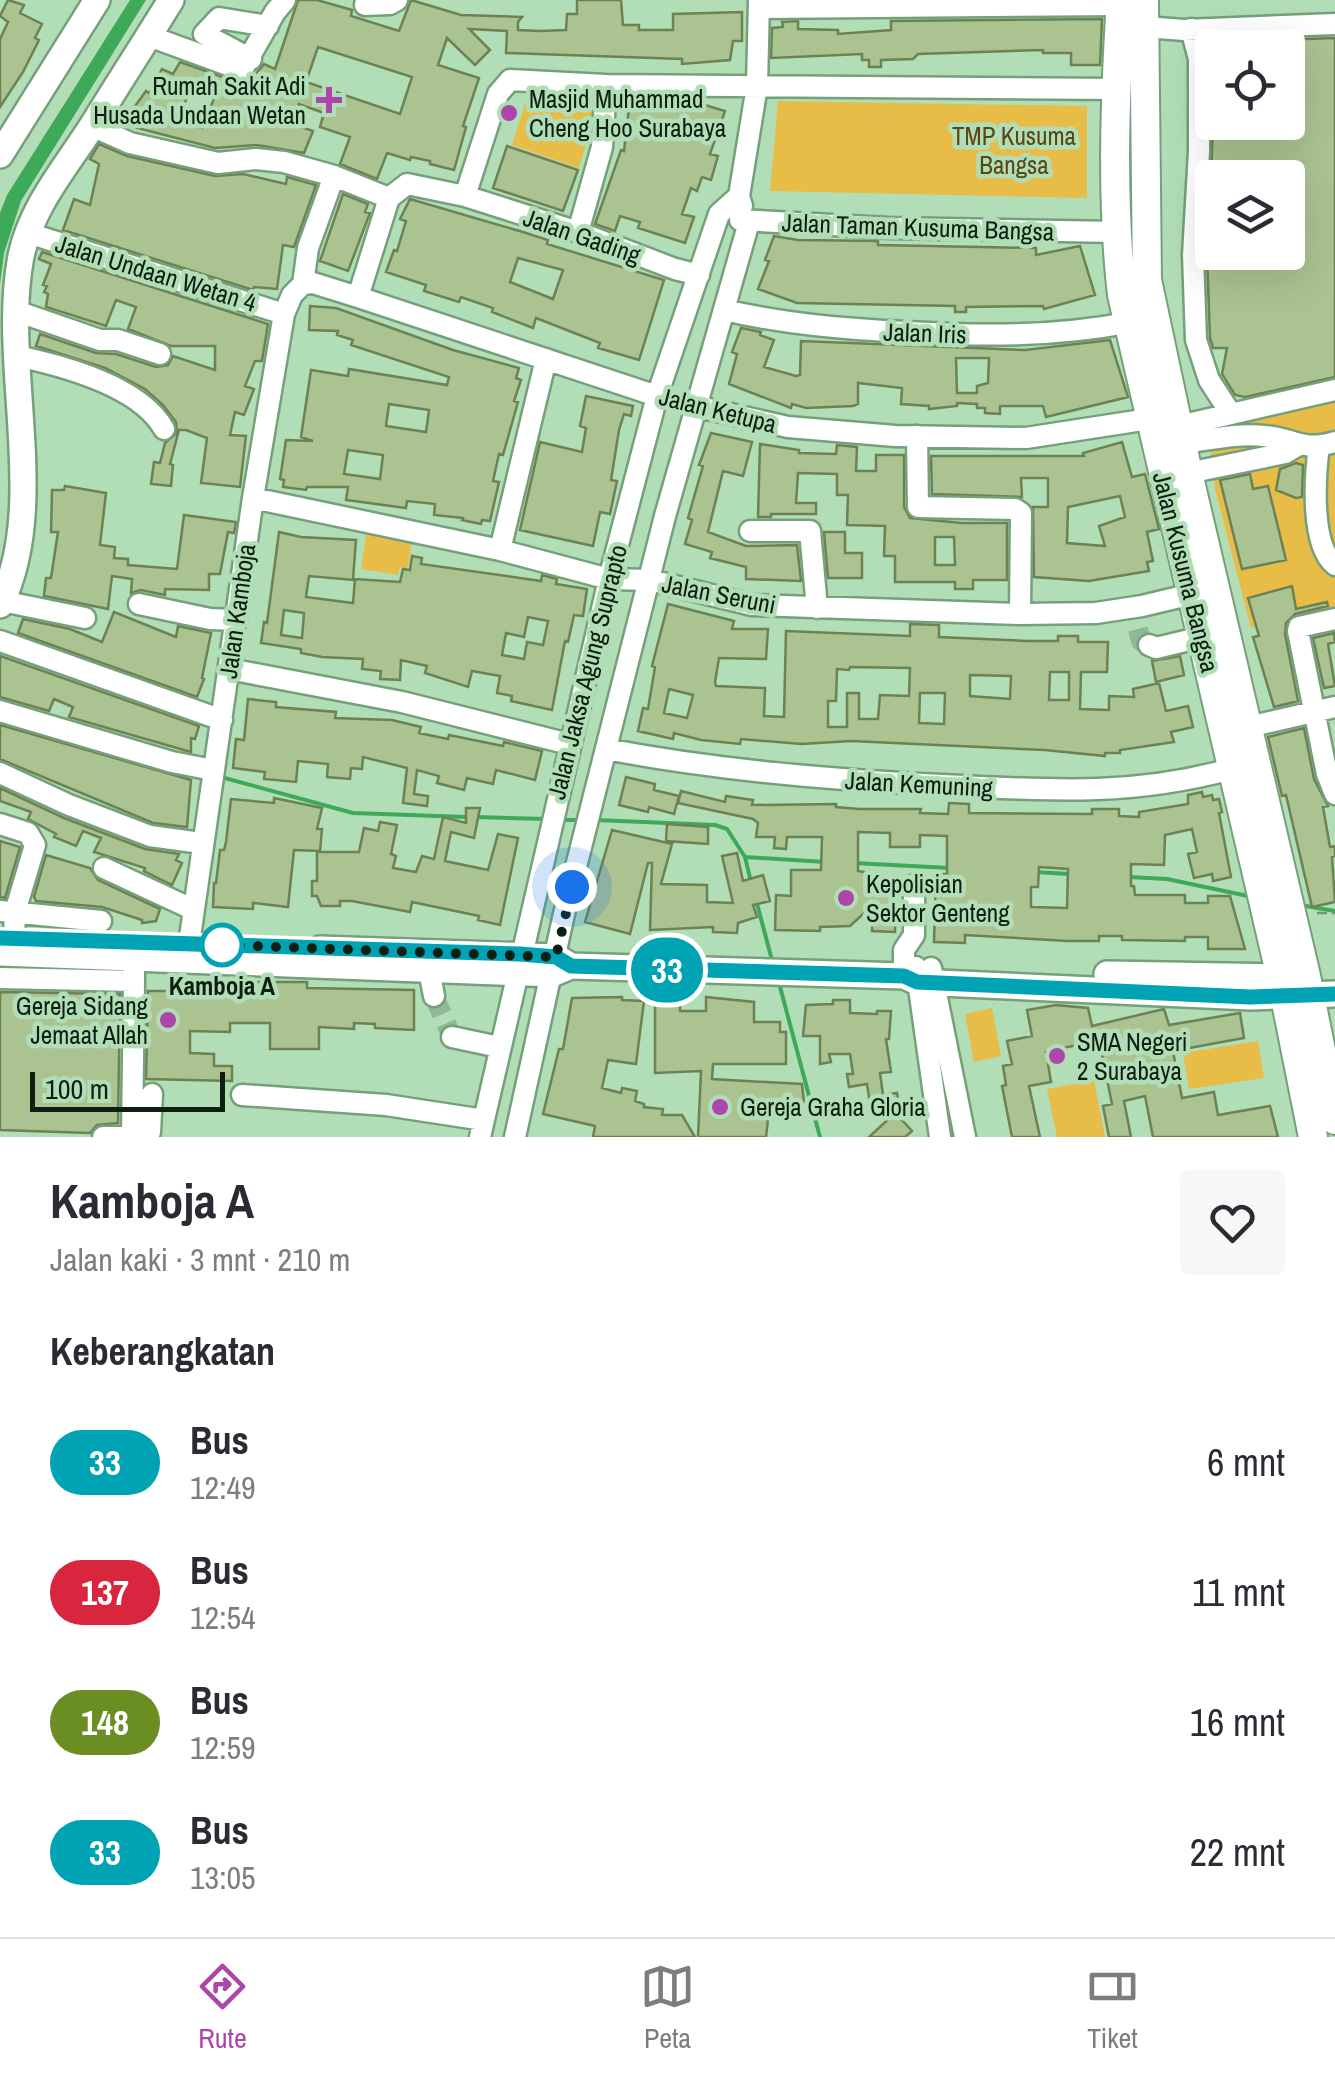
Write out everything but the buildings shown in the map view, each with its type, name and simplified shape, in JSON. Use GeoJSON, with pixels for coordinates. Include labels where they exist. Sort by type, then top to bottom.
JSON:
{"type":"FeatureCollection","features":[{"type":"Feature","properties":{"kind":"highway","name":"Jalan Kusuma Bangsa"},"geometry":{"type":"LineString","coordinates":[[1132,19],[1118,89],[1127,215],[1148,280],[1181,434],[1229,699],[1231,769],[1303,991],[1313,1137]]}},
{"type":"Feature","properties":{"kind":"highway","name":"Jalan Kusuma Bangsa"},"geometry":{"type":"LineString","coordinates":[[1132,19],[1127,323],[1202,637],[1229,699],[1248,727],[1303,991],[1335,1120]]}},
{"type":"Feature","properties":{"kind":"main road"},"geometry":{"type":"LineString","coordinates":[[1,603],[19,539],[16,311],[19,268],[28,233],[46,194],[171,0]]}},
{"type":"Feature","properties":{"kind":"main road"},"geometry":{"type":"LineString","coordinates":[[0,155],[92,2]]}},
{"type":"Feature","properties":{"kind":"main road"},"geometry":{"type":"LineString","coordinates":[[6,930],[560,966],[919,974],[1303,991]]}},
{"type":"Feature","properties":{"kind":"main road"},"geometry":{"type":"LineString","coordinates":[[6,930],[134,969],[431,983],[518,963]]}},
{"type":"Feature","properties":{"kind":"street"},"geometry":{"type":"LineString","coordinates":[[366,0],[364,5],[397,0]]}},
{"type":"Feature","properties":{"kind":"street"},"geometry":{"type":"LineString","coordinates":[[149,36],[198,42],[237,70],[246,67],[282,1]]}},
{"type":"Feature","properties":{"kind":"street"},"geometry":{"type":"LineString","coordinates":[[749,222],[739,196],[757,86],[759,4],[1132,19],[1195,31]]}},
{"type":"Feature","properties":{"kind":"street"},"geometry":{"type":"LineString","coordinates":[[198,42],[220,18],[268,26]]}},
{"type":"Feature","properties":{"kind":"street"},"geometry":{"type":"LineString","coordinates":[[1286,30],[1335,24]]}},
{"type":"Feature","properties":{"kind":"street"},"geometry":{"type":"LineString","coordinates":[[1187,29],[1195,49]]}},
{"type":"Feature","properties":{"kind":"street"},"geometry":{"type":"LineString","coordinates":[[464,196],[504,84],[516,80],[606,85],[1118,89]]}},
{"type":"Feature","properties":{"kind":"street"},"geometry":{"type":"LineString","coordinates":[[578,232],[602,147],[606,85]]}},
{"type":"Feature","properties":{"kind":"street"},"geometry":{"type":"LineString","coordinates":[[92,126],[130,143],[218,163],[272,159],[334,176],[389,198],[358,297]]}},
{"type":"Feature","properties":{"kind":"street"},"geometry":{"type":"LineString","coordinates":[[1202,140],[1193,255],[1196,340],[1209,380],[1231,414]]}},
{"type":"Feature","properties":{"kind":"street"},"geometry":{"type":"LineString","coordinates":[[303,284],[308,248],[334,176]]}},
{"type":"Feature","properties":{"kind":"street","name":"Jalan Gading"},"geometry":{"type":"LineString","coordinates":[[389,198],[408,184],[464,196],[578,232],[675,270],[699,274]]}},
{"type":"Feature","properties":{"kind":"street"},"geometry":{"type":"LineString","coordinates":[[719,214],[739,196]]}},
{"type":"Feature","properties":{"kind":"street","name":"Jalan Taman Kusuma Bangsa"},"geometry":{"type":"LineString","coordinates":[[719,214],[749,222],[1127,215]]}},
{"type":"Feature","properties":{"kind":"street","name":"Jalan Jaksa Agung Suprapto"},"geometry":{"type":"LineString","coordinates":[[482,1128],[609,579],[657,396],[719,214]]}},
{"type":"Feature","properties":{"kind":"street","name":"Jalan Jaksa Agung Suprapto"},"geometry":{"type":"LineString","coordinates":[[515,1137],[560,966],[587,824],[606,749],[749,222]]}},
{"type":"Feature","properties":{"kind":"street","name":"Jalan Undaan Wetan 4"},"geometry":{"type":"LineString","coordinates":[[28,233],[284,314]]}},
{"type":"Feature","properties":{"kind":"street","name":"Jalan Ketupa"},"geometry":{"type":"LineString","coordinates":[[303,284],[358,297],[657,396]]}},
{"type":"Feature","properties":{"kind":"street","name":"Jalan Kamboja"},"geometry":{"type":"LineString","coordinates":[[189,944],[253,498],[284,314],[292,295],[303,284]]}},
{"type":"Feature","properties":{"kind":"street","name":"Jalan Iris"},"geometry":{"type":"LineString","coordinates":[[724,310],[824,328],[962,334],[1035,336],[1127,323]]}},
{"type":"Feature","properties":{"kind":"street"},"geometry":{"type":"LineString","coordinates":[[16,311],[100,340],[118,340],[160,354]]}},
{"type":"Feature","properties":{"kind":"street"},"geometry":{"type":"LineString","coordinates":[[1162,350],[1196,340]]}},
{"type":"Feature","properties":{"kind":"street"},"geometry":{"type":"LineString","coordinates":[[17,356],[127,393],[155,412],[164,429]]}},
{"type":"Feature","properties":{"kind":"street"},"geometry":{"type":"LineString","coordinates":[[500,550],[546,359]]}},
{"type":"Feature","properties":{"kind":"street"},"geometry":{"type":"LineString","coordinates":[[1181,434],[1231,414],[1335,390]]}},
{"type":"Feature","properties":{"kind":"street","name":"Jalan Ketupa"},"geometry":{"type":"LineString","coordinates":[[696,406],[788,427],[917,436],[1026,438],[1149,419]]}},
{"type":"Feature","properties":{"kind":"street"},"geometry":{"type":"LineString","coordinates":[[1181,434],[1262,436],[1297,446],[1327,444],[1314,486],[1324,552],[1335,565]]}},
{"type":"Feature","properties":{"kind":"street"},"geometry":{"type":"LineString","coordinates":[[917,436],[918,507],[1021,513],[1020,614]]}},
{"type":"Feature","properties":{"kind":"street"},"geometry":{"type":"LineString","coordinates":[[1188,472],[1285,454],[1297,446]]}},
{"type":"Feature","properties":{"kind":"street","name":"Jalan Seruni"},"geometry":{"type":"LineString","coordinates":[[253,498],[500,550],[609,579],[650,580],[752,605],[1020,614],[1132,608],[1192,594]]}},
{"type":"Feature","properties":{"kind":"street"},"geometry":{"type":"LineString","coordinates":[[750,531],[810,531],[817,608]]}},
{"type":"Feature","properties":{"kind":"street"},"geometry":{"type":"LineString","coordinates":[[1,603],[85,618]]}},
{"type":"Feature","properties":{"kind":"street"},"geometry":{"type":"LineString","coordinates":[[139,604],[192,616],[236,620]]}},
{"type":"Feature","properties":{"kind":"street"},"geometry":{"type":"LineString","coordinates":[[1132,608],[1144,637],[1156,648],[1202,637]]}},
{"type":"Feature","properties":{"kind":"street"},"geometry":{"type":"LineString","coordinates":[[1335,619],[1299,627],[1298,634],[1324,709],[1330,785],[1335,794]]}},
{"type":"Feature","properties":{"kind":"street"},"geometry":{"type":"LineString","coordinates":[[0,641],[222,720]]}},
{"type":"Feature","properties":{"kind":"street"},"geometry":{"type":"LineString","coordinates":[[229,669],[402,702],[569,744]]}},
{"type":"Feature","properties":{"kind":"street"},"geometry":{"type":"LineString","coordinates":[[1248,727],[1324,709]]}},
{"type":"Feature","properties":{"kind":"street"},"geometry":{"type":"LineString","coordinates":[[0,712],[212,773]]}},
{"type":"Feature","properties":{"kind":"street","name":"Jalan Kemuning"},"geometry":{"type":"LineString","coordinates":[[606,749],[815,777],[1078,792],[1167,784],[1231,769]]}},
{"type":"Feature","properties":{"kind":"street"},"geometry":{"type":"LineString","coordinates":[[0,773],[150,836],[202,843]]}},
{"type":"Feature","properties":{"kind":"street"},"geometry":{"type":"LineString","coordinates":[[0,824],[28,834],[35,841],[6,930],[101,921]]}},
{"type":"Feature","properties":{"kind":"street"},"geometry":{"type":"LineString","coordinates":[[104,868],[192,909]]}},
{"type":"Feature","properties":{"kind":"street"},"geometry":{"type":"LineString","coordinates":[[914,885],[914,935],[904,950],[919,974],[966,1137]]}},
{"type":"Feature","properties":{"kind":"street"},"geometry":{"type":"LineString","coordinates":[[0,978],[134,969],[132,1136]]}},
{"type":"Feature","properties":{"kind":"street"},"geometry":{"type":"LineString","coordinates":[[919,974],[940,1137]]}},
{"type":"Feature","properties":{"kind":"street"},"geometry":{"type":"LineString","coordinates":[[452,1037],[499,1046]]}},
{"type":"Feature","properties":{"kind":"street"},"geometry":{"type":"LineString","coordinates":[[104,1137],[144,1137],[150,1132],[152,1094]]}},
{"type":"Feature","properties":{"kind":"street"},"geometry":{"type":"LineString","coordinates":[[242,1095],[386,1105],[482,1128]]}},
{"type":"Feature","properties":{"kind":"path"},"geometry":{"type":"LineString","coordinates":[[1317,913],[1335,913]]}},
{"type":"Feature","properties":{"kind":"green space"},"geometry":{"type":"Polygon","coordinates":[[[529,91],[595,112],[579,168],[512,145],[529,91]]]}},
{"type":"Feature","properties":{"kind":"green space","name":"TMP Kusuma Bangsa"},"geometry":{"type":"Polygon","coordinates":[[[778,101],[1087,106],[1087,198],[770,191],[778,101]]]}},
{"type":"Feature","properties":{"kind":"green space"},"geometry":{"type":"Polygon","coordinates":[[[1335,395],[1335,614],[1251,628],[1215,489],[1209,432],[1335,395]]]}},
{"type":"Feature","properties":{"kind":"green space"},"geometry":{"type":"Polygon","coordinates":[[[367,531],[412,538],[408,568],[400,567],[398,575],[361,569],[367,531]]]}},
{"type":"Feature","properties":{"kind":"green space"},"geometry":{"type":"Polygon","coordinates":[[[992,1008],[1001,1056],[974,1062],[965,1014],[992,1008]]]}},
{"type":"Feature","properties":{"kind":"green space"},"geometry":{"type":"Polygon","coordinates":[[[1258,1041],[1264,1078],[1189,1089],[1183,1053],[1258,1041]]]}},
{"type":"Feature","properties":{"kind":"green space"},"geometry":{"type":"Polygon","coordinates":[[[1094,1080],[1105,1137],[1057,1137],[1047,1089],[1094,1080]]]}},
{"type":"Feature","properties":{"kind":"shaded area"},"geometry":{"type":"Polygon","coordinates":[[[130,0],[146,0],[21,201],[4,253],[0,284],[0,213],[7,195],[130,0]]]}},
{"type":"Feature","properties":{"kind":"waterway"},"geometry":{"type":"LineString","coordinates":[[221,777],[353,813],[466,817]]}},
{"type":"Feature","properties":{"kind":"waterway"},"geometry":{"type":"LineString","coordinates":[[476,817],[546,819]]}},
{"type":"Feature","properties":{"kind":"waterway"},"geometry":{"type":"LineString","coordinates":[[561,820],[581,820]]}},
{"type":"Feature","properties":{"kind":"waterway"},"geometry":{"type":"LineString","coordinates":[[596,820],[715,825],[727,829],[745,857],[751,882]]}},
{"type":"Feature","properties":{"kind":"waterway"},"geometry":{"type":"LineString","coordinates":[[745,857],[825,862]]}},
{"type":"Feature","properties":{"kind":"waterway"},"geometry":{"type":"LineString","coordinates":[[854,863],[950,868]]}},
{"type":"Feature","properties":{"kind":"waterway"},"geometry":{"type":"LineString","coordinates":[[1034,872],[1070,874]]}},
{"type":"Feature","properties":{"kind":"waterway"},"geometry":{"type":"LineString","coordinates":[[1129,877],[1167,879],[1248,896]]}},
{"type":"Feature","properties":{"kind":"waterway"},"geometry":{"type":"LineString","coordinates":[[756,900],[773,964]]}},
{"type":"Feature","properties":{"kind":"waterway"},"geometry":{"type":"LineString","coordinates":[[1300,905],[1335,911]]}},
{"type":"Feature","properties":{"kind":"waterway"},"geometry":{"type":"LineString","coordinates":[[779,983],[820,1137]]}},
{"type":"Feature","properties":{"kind":"tunnel"},"geometry":{"type":"LineString","coordinates":[[1138,629],[1141,641],[1149,645]]}},
{"type":"Feature","properties":{"kind":"tunnel"},"geometry":{"type":"LineString","coordinates":[[434,996],[452,1037]]}},
{"type":"Feature","properties":{"kind":"bus line","name":"33"},"geometry":{"type":"LineString","coordinates":[[0,938],[520,954],[556,957],[571,966],[907,976],[917,982],[1250,997],[1335,994]]}},
{"type":"Feature","properties":{"kind":"place","name":"Rumah Sakit Adi Husada Undaan Wetan"},"geometry":{"type":"Point","coordinates":[329,100]}},
{"type":"Feature","properties":{"kind":"place","name":"Masjid Muhammad Cheng Hoo Surabaya"},"geometry":{"type":"Point","coordinates":[509,113]}},
{"type":"Feature","properties":{"kind":"place","name":"Kepolisian Sektor Genteng"},"geometry":{"type":"Point","coordinates":[846,898]}},
{"type":"Feature","properties":{"kind":"place","name":"Kamboja A"},"geometry":{"type":"Point","coordinates":[222,945]}},
{"type":"Feature","properties":{"kind":"place","name":"Gereja Sidang Jemaat Allah"},"geometry":{"type":"Point","coordinates":[168,1020]}},
{"type":"Feature","properties":{"kind":"place","name":"SMA Negeri 2 Surabaya"},"geometry":{"type":"Point","coordinates":[1057,1056]}},
{"type":"Feature","properties":{"kind":"place","name":"Gereja Graha Gloria"},"geometry":{"type":"Point","coordinates":[720,1107]}},
{"type":"Feature","properties":{"kind":"route"},"geometry":{"type":"LineString","coordinates":[[222,945],[556,957],[572,887]]}}]}
